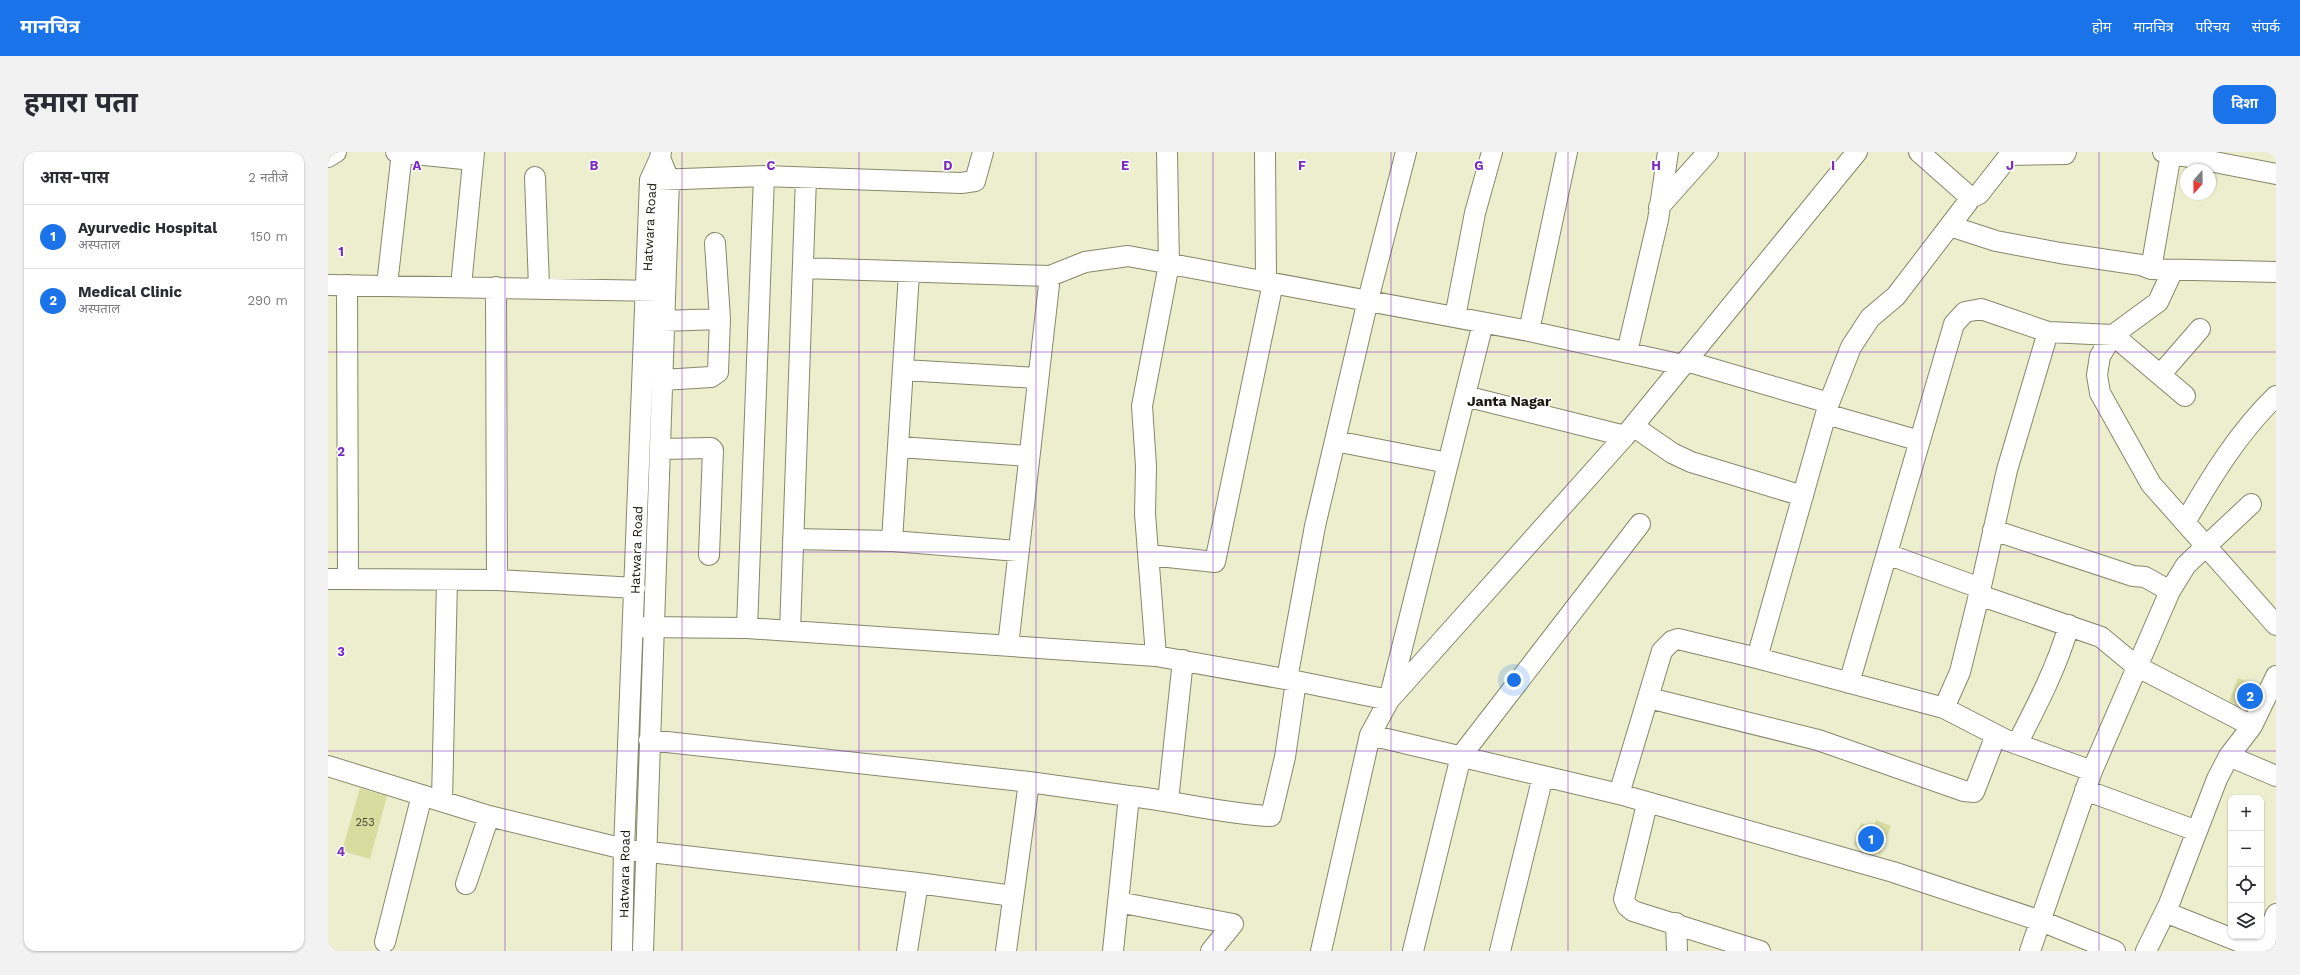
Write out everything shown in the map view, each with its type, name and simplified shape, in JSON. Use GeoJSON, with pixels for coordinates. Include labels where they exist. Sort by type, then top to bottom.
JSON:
{"type":"FeatureCollection","features":[{"type":"Feature","properties":{"kind":"street"},"geometry":{"type":"LineString","coordinates":[[328,157],[336,152]]}},
{"type":"Feature","properties":{"kind":"street"},"geometry":{"type":"LineString","coordinates":[[396,152],[474,156],[461,286]]}},
{"type":"Feature","properties":{"kind":"street"},"geometry":{"type":"LineString","coordinates":[[388,285],[402,152]]}},
{"type":"Feature","properties":{"kind":"street"},"geometry":{"type":"LineString","coordinates":[[659,180],[764,176],[961,183],[975,180],[983,152]]}},
{"type":"Feature","properties":{"kind":"street"},"geometry":{"type":"LineString","coordinates":[[1156,656],[1145,514],[1146,466],[1142,406],[1169,264],[1167,152]]}},
{"type":"Feature","properties":{"kind":"street"},"geometry":{"type":"LineString","coordinates":[[1149,555],[1215,562],[1269,282],[1265,152]]}},
{"type":"Feature","properties":{"kind":"street"},"geometry":{"type":"LineString","coordinates":[[649,740],[1029,782],[1168,800],[1241,814],[1271,816],[1285,756],[1292,680],[1315,526],[1368,300],[1406,152]]}},
{"type":"Feature","properties":{"kind":"street"},"geometry":{"type":"LineString","coordinates":[[1455,317],[1475,213],[1492,152]]}},
{"type":"Feature","properties":{"kind":"street"},"geometry":{"type":"LineString","coordinates":[[1528,331],[1567,152]]}},
{"type":"Feature","properties":{"kind":"street"},"geometry":{"type":"LineString","coordinates":[[1627,352],[1660,207],[1668,152]]}},
{"type":"Feature","properties":{"kind":"street"},"geometry":{"type":"LineString","coordinates":[[1660,207],[1708,152]]}},
{"type":"Feature","properties":{"kind":"street"},"geometry":{"type":"LineString","coordinates":[[1321,951],[1370,735],[1389,700],[1629,431],[1857,152]]}},
{"type":"Feature","properties":{"kind":"street"},"geometry":{"type":"LineString","coordinates":[[1919,152],[1971,198]]}},
{"type":"Feature","properties":{"kind":"street"},"geometry":{"type":"LineString","coordinates":[[1757,658],[1828,409],[1851,347],[1870,318],[1896,296],[1971,198],[1979,194],[2011,154],[2065,154],[2066,152]]}},
{"type":"Feature","properties":{"kind":"street"},"geometry":{"type":"LineString","coordinates":[[2151,269],[2167,153],[2276,174]]}},
{"type":"Feature","properties":{"kind":"street","name":"Hatwara Road"},"geometry":{"type":"LineString","coordinates":[[622,951],[624,849],[633,626],[654,291],[660,155]]}},
{"type":"Feature","properties":{"kind":"street"},"geometry":{"type":"LineString","coordinates":[[747,628],[764,176]]}},
{"type":"Feature","properties":{"kind":"street"},"geometry":{"type":"LineString","coordinates":[[535,177],[539,287]]}},
{"type":"Feature","properties":{"kind":"street"},"geometry":{"type":"LineString","coordinates":[[790,631],[806,178]]}},
{"type":"Feature","properties":{"kind":"street"},"geometry":{"type":"LineString","coordinates":[[1950,226],[1996,241],[2060,253],[2141,264],[2151,269],[2276,272]]}},
{"type":"Feature","properties":{"kind":"street"},"geometry":{"type":"LineString","coordinates":[[662,380],[711,377],[716,375],[720,367],[720,318],[715,243]]}},
{"type":"Feature","properties":{"kind":"street"},"geometry":{"type":"LineString","coordinates":[[803,268],[909,273],[1050,276],[1085,262],[1128,256],[1368,300],[1685,363],[1828,409],[1920,441]]}},
{"type":"Feature","properties":{"kind":"street"},"geometry":{"type":"LineString","coordinates":[[2173,270],[2158,302],[2113,335],[2100,356],[2097,375],[2100,393],[2151,484],[2186,521],[2276,625]]}},
{"type":"Feature","properties":{"kind":"street"},"geometry":{"type":"LineString","coordinates":[[892,541],[909,273]]}},
{"type":"Feature","properties":{"kind":"street"},"geometry":{"type":"LineString","coordinates":[[1008,646],[1028,456],[1050,276]]}},
{"type":"Feature","properties":{"kind":"street"},"geometry":{"type":"LineString","coordinates":[[348,579],[338,285],[539,287],[654,291],[663,321],[643,951]]}},
{"type":"Feature","properties":{"kind":"street"},"geometry":{"type":"LineString","coordinates":[[496,287],[497,580]]}},
{"type":"Feature","properties":{"kind":"street"},"geometry":{"type":"LineString","coordinates":[[1849,683],[1954,324],[1965,312],[1981,309],[2048,332],[2113,335],[2185,396]]}},
{"type":"Feature","properties":{"kind":"street"},"geometry":{"type":"LineString","coordinates":[[663,321],[720,318]]}},
{"type":"Feature","properties":{"kind":"street"},"geometry":{"type":"LineString","coordinates":[[1389,700],[1483,323]]}},
{"type":"Feature","properties":{"kind":"street"},"geometry":{"type":"LineString","coordinates":[[2160,375],[2200,329]]}},
{"type":"Feature","properties":{"kind":"street"},"geometry":{"type":"LineString","coordinates":[[1944,708],[1960,672],[2007,470],[2048,332]]}},
{"type":"Feature","properties":{"kind":"street"},"geometry":{"type":"LineString","coordinates":[[904,370],[1037,378]]}},
{"type":"Feature","properties":{"kind":"street"},"geometry":{"type":"LineString","coordinates":[[1465,396],[1629,431],[1691,462],[1803,496]]}},
{"type":"Feature","properties":{"kind":"street"},"geometry":{"type":"LineString","coordinates":[[2186,521],[2212,475],[2237,441],[2276,396]]}},
{"type":"Feature","properties":{"kind":"street"},"geometry":{"type":"LineString","coordinates":[[1335,441],[1448,463]]}},
{"type":"Feature","properties":{"kind":"street"},"geometry":{"type":"LineString","coordinates":[[660,449],[699,446],[711,448],[713,450],[709,555]]}},
{"type":"Feature","properties":{"kind":"street"},"geometry":{"type":"LineString","coordinates":[[899,447],[1028,456]]}},
{"type":"Feature","properties":{"kind":"street"},"geometry":{"type":"LineString","coordinates":[[2030,951],[2088,780],[2136,666],[2170,591],[2186,565],[2208,546],[2251,504]]}},
{"type":"Feature","properties":{"kind":"street"},"geometry":{"type":"LineString","coordinates":[[1413,951],[1461,756],[1640,524]]}},
{"type":"Feature","properties":{"kind":"street"},"geometry":{"type":"LineString","coordinates":[[1993,530],[2133,576],[2145,577],[2170,591]]}},
{"type":"Feature","properties":{"kind":"street"},"geometry":{"type":"LineString","coordinates":[[793,539],[892,541],[1018,551]]}},
{"type":"Feature","properties":{"kind":"street"},"geometry":{"type":"LineString","coordinates":[[1887,554],[2101,637],[2136,666],[2252,726]]}},
{"type":"Feature","properties":{"kind":"street"},"geometry":{"type":"LineString","coordinates":[[328,579],[497,580],[635,588]]}},
{"type":"Feature","properties":{"kind":"street"},"geometry":{"type":"LineString","coordinates":[[442,801],[447,580]]}},
{"type":"Feature","properties":{"kind":"street"},"geometry":{"type":"LineString","coordinates":[[2017,744],[2041,697],[2062,650],[2069,625]]}},
{"type":"Feature","properties":{"kind":"street"},"geometry":{"type":"LineString","coordinates":[[633,626],[653,629],[747,628],[1156,656],[1292,680],[1389,700]]}},
{"type":"Feature","properties":{"kind":"street"},"geometry":{"type":"LineString","coordinates":[[1619,794],[1649,698],[1662,650],[1672,641],[1678,639],[1757,658],[1944,708],[2088,780],[2197,831]]}},
{"type":"Feature","properties":{"kind":"street"},"geometry":{"type":"LineString","coordinates":[[1168,800],[1182,660]]}},
{"type":"Feature","properties":{"kind":"street"},"geometry":{"type":"LineString","coordinates":[[2146,951],[2165,912],[2217,779],[2229,756],[2252,726],[2276,676]]}},
{"type":"Feature","properties":{"kind":"street"},"geometry":{"type":"LineString","coordinates":[[1649,698],[1818,740],[1964,791],[1974,792],[1996,735]]}},
{"type":"Feature","properties":{"kind":"street"},"geometry":{"type":"LineString","coordinates":[[1370,735],[1619,794],[1647,804],[1893,872],[2041,921],[2115,951]]}},
{"type":"Feature","properties":{"kind":"street"},"geometry":{"type":"LineString","coordinates":[[2229,756],[2276,776]]}},
{"type":"Feature","properties":{"kind":"street"},"geometry":{"type":"LineString","coordinates":[[328,766],[489,816],[624,849],[918,883],[1013,896]]}},
{"type":"Feature","properties":{"kind":"street"},"geometry":{"type":"LineString","coordinates":[[1500,951],[1543,776]]}},
{"type":"Feature","properties":{"kind":"street"},"geometry":{"type":"LineString","coordinates":[[1006,951],[1029,782]]}},
{"type":"Feature","properties":{"kind":"street"},"geometry":{"type":"LineString","coordinates":[[385,942],[422,795]]}},
{"type":"Feature","properties":{"kind":"street"},"geometry":{"type":"LineString","coordinates":[[1113,951],[1128,796]]}},
{"type":"Feature","properties":{"kind":"street"},"geometry":{"type":"LineString","coordinates":[[1647,804],[1624,899],[1626,906],[1633,911],[1676,923],[1760,951]]}},
{"type":"Feature","properties":{"kind":"street"},"geometry":{"type":"LineString","coordinates":[[466,884],[489,816]]}},
{"type":"Feature","properties":{"kind":"street"},"geometry":{"type":"LineString","coordinates":[[906,951],[918,883]]}},
{"type":"Feature","properties":{"kind":"street"},"geometry":{"type":"LineString","coordinates":[[1118,902],[1233,924],[1211,951]]}},
{"type":"Feature","properties":{"kind":"street"},"geometry":{"type":"LineString","coordinates":[[2165,912],[2263,951],[2276,914]]}},
{"type":"Feature","properties":{"kind":"street"},"geometry":{"type":"LineString","coordinates":[[1676,923],[1677,951]]}},
{"type":"Feature","properties":{"kind":"building"},"geometry":{"type":"Polygon","coordinates":[[[2238,678],[2258,686],[2247,710],[2229,701],[2238,678]]]}},
{"type":"Feature","properties":{"kind":"building"},"geometry":{"type":"Polygon","coordinates":[[[360,788],[387,796],[370,859],[342,851],[360,788]]]}},
{"type":"Feature","properties":{"kind":"building"},"geometry":{"type":"Polygon","coordinates":[[[1876,820],[1891,826],[1880,854],[1854,845],[1861,823],[1873,828],[1876,820]]]}},
{"type":"Feature","properties":{"kind":"place","name":"Medical Clinic"},"geometry":{"type":"Point","coordinates":[2250,696]}},
{"type":"Feature","properties":{"kind":"place","name":"Ayurvedic Hospital"},"geometry":{"type":"Point","coordinates":[1871,839]}},
{"type":"Feature","properties":{"kind":"district","name":"Janta Nagar"},"geometry":{"type":"Point","coordinates":[1509,401]}}]}
